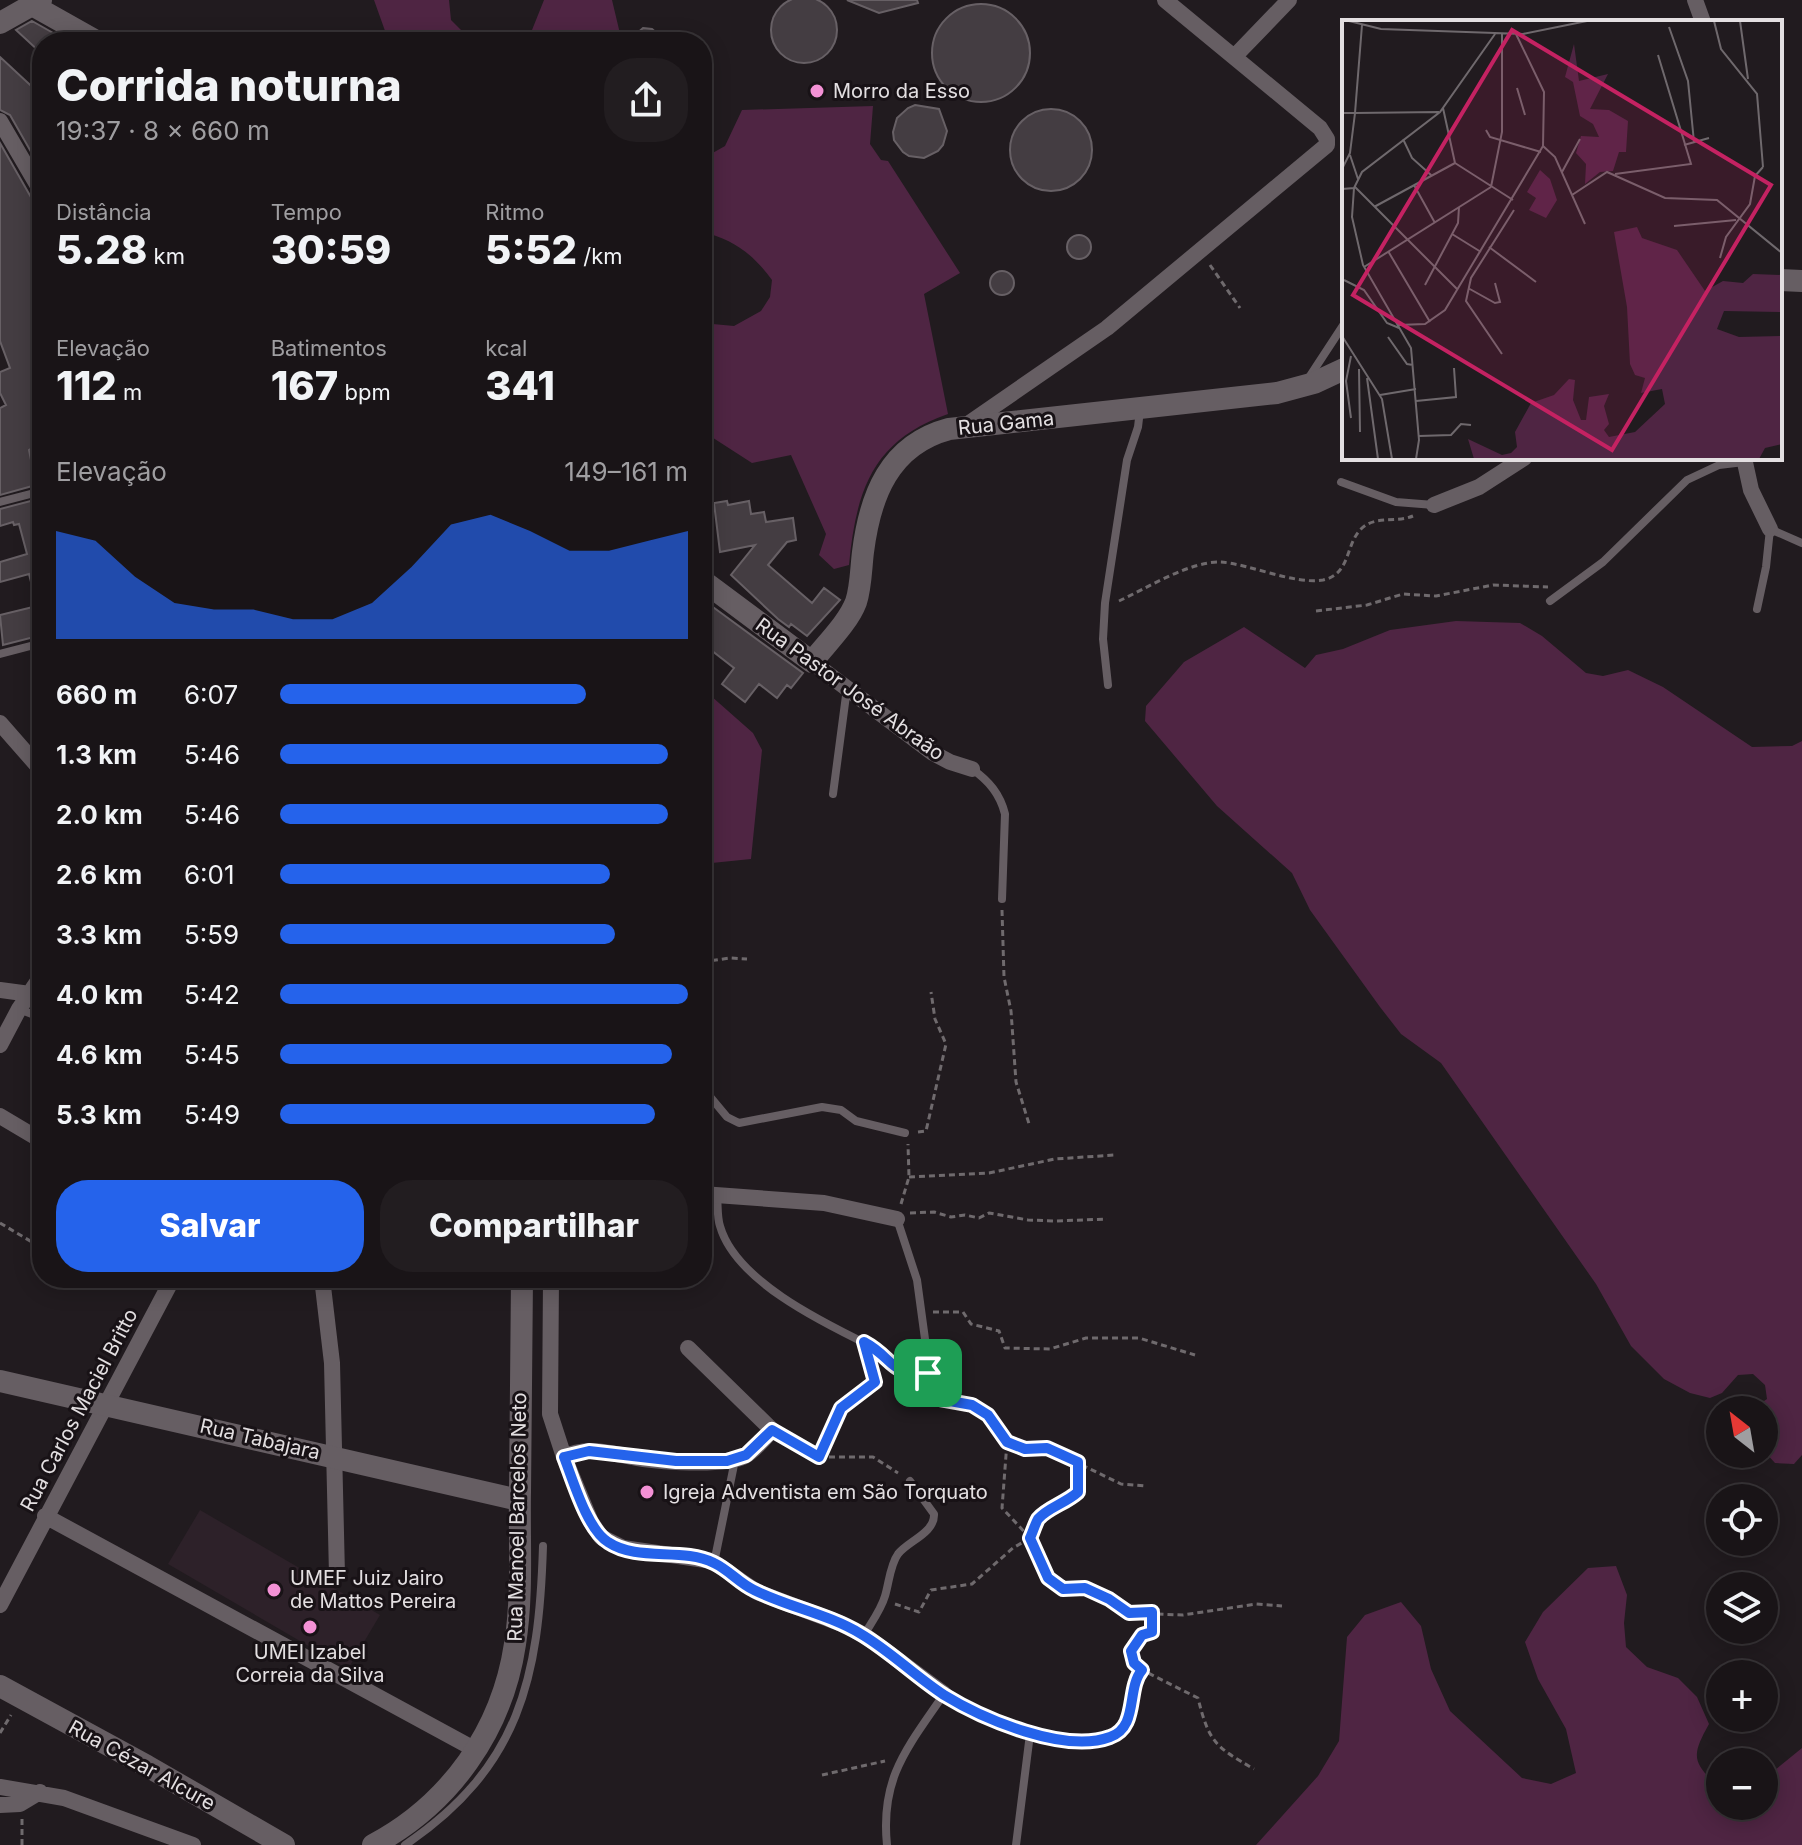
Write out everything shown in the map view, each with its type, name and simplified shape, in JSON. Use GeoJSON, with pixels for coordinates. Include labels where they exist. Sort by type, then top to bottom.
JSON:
{"type":"FeatureCollection","features":[{"type":"Feature","properties":{"kind":"street"},"geometry":{"type":"LineString","coordinates":[[964,427],[1097,335],[1327,145],[1323,131],[1165,0]]}},
{"type":"Feature","properties":{"kind":"street"},"geometry":{"type":"LineString","coordinates":[[1695,0],[1702,20]]}},
{"type":"Feature","properties":{"kind":"street"},"geometry":{"type":"LineString","coordinates":[[0,23],[33,2],[82,32]]}},
{"type":"Feature","properties":{"kind":"street"},"geometry":{"type":"LineString","coordinates":[[1234,57],[1278,4]]}},
{"type":"Feature","properties":{"kind":"street"},"geometry":{"type":"LineString","coordinates":[[0,121],[32,176]]}},
{"type":"Feature","properties":{"kind":"street"},"geometry":{"type":"LineString","coordinates":[[1782,280],[1802,281]]}},
{"type":"Feature","properties":{"kind":"street","name":"Rua Gama"},"geometry":{"type":"LineString","coordinates":[[812,662],[856,602],[870,517],[893,463],[923,438],[964,427],[1249,397],[1303,387],[1342,370]]}},
{"type":"Feature","properties":{"kind":"street"},"geometry":{"type":"LineString","coordinates":[[1434,505],[1479,487],[1521,460]]}},
{"type":"Feature","properties":{"kind":"street"},"geometry":{"type":"LineString","coordinates":[[1744,460],[1751,490],[1770,529]]}},
{"type":"Feature","properties":{"kind":"street","name":"Rua Pastor José Abraão"},"geometry":{"type":"LineString","coordinates":[[712,587],[933,753],[972,769]]}},
{"type":"Feature","properties":{"kind":"street"},"geometry":{"type":"LineString","coordinates":[[0,723],[32,760]]}},
{"type":"Feature","properties":{"kind":"street"},"geometry":{"type":"LineString","coordinates":[[0,990],[30,994]]}},
{"type":"Feature","properties":{"kind":"street"},"geometry":{"type":"LineString","coordinates":[[0,1045],[32,991]]}},
{"type":"Feature","properties":{"kind":"street"},"geometry":{"type":"LineString","coordinates":[[0,1116],[32,1135]]}},
{"type":"Feature","properties":{"kind":"street"},"geometry":{"type":"LineString","coordinates":[[712,1195],[824,1203],[897,1219]]}},
{"type":"Feature","properties":{"kind":"street","name":"Rua Carlos Maciel Britto"},"geometry":{"type":"LineString","coordinates":[[0,1605],[168,1288]]}},
{"type":"Feature","properties":{"kind":"street"},"geometry":{"type":"LineString","coordinates":[[323,1288],[332,1363],[337,1575]]}},
{"type":"Feature","properties":{"kind":"street","name":"Rua Manoel Barcelos Neto"},"geometry":{"type":"LineString","coordinates":[[373,1845],[426,1811],[457,1779],[476,1750],[505,1689],[515,1644],[519,1598],[522,1288]]}},
{"type":"Feature","properties":{"kind":"street"},"geometry":{"type":"LineString","coordinates":[[551,1288],[549,1405],[553,1429],[595,1530],[608,1542],[623,1548],[705,1559],[714,1563],[757,1592],[864,1635],[944,1694]]}},
{"type":"Feature","properties":{"kind":"street"},"geometry":{"type":"LineString","coordinates":[[564,1457],[589,1451],[676,1461],[735,1460],[753,1450],[772,1430],[688,1348]]}},
{"type":"Feature","properties":{"kind":"street","name":"Rua Tabajara"},"geometry":{"type":"LineString","coordinates":[[0,1381],[519,1500]]}},
{"type":"Feature","properties":{"kind":"street"},"geometry":{"type":"LineString","coordinates":[[45,1516],[476,1750]]}},
{"type":"Feature","properties":{"kind":"street","name":"Rua Cézar Alcure"},"geometry":{"type":"LineString","coordinates":[[0,1686],[284,1845]]}},
{"type":"Feature","properties":{"kind":"street"},"geometry":{"type":"LineString","coordinates":[[0,1787],[64,1798],[193,1845]]}},
{"type":"Feature","properties":{"kind":"street"},"geometry":{"type":"LineString","coordinates":[[0,1805],[22,1803],[40,1792]]}},
{"type":"Feature","properties":{"kind":"lane"},"geometry":{"type":"LineString","coordinates":[[1303,387],[1342,327]]}},
{"type":"Feature","properties":{"kind":"lane"},"geometry":{"type":"LineString","coordinates":[[1108,685],[1103,639],[1105,608],[1127,460],[1138,427],[1140,409]]}},
{"type":"Feature","properties":{"kind":"lane"},"geometry":{"type":"LineString","coordinates":[[1550,601],[1603,562],[1687,480],[1719,465],[1744,460]]}},
{"type":"Feature","properties":{"kind":"lane"},"geometry":{"type":"LineString","coordinates":[[1341,482],[1396,502],[1434,505]]}},
{"type":"Feature","properties":{"kind":"lane"},"geometry":{"type":"LineString","coordinates":[[0,502],[32,494]]}},
{"type":"Feature","properties":{"kind":"lane"},"geometry":{"type":"LineString","coordinates":[[1757,609],[1770,529],[1802,543]]}},
{"type":"Feature","properties":{"kind":"lane"},"geometry":{"type":"LineString","coordinates":[[0,654],[32,646]]}},
{"type":"Feature","properties":{"kind":"lane"},"geometry":{"type":"LineString","coordinates":[[833,794],[847,688]]}},
{"type":"Feature","properties":{"kind":"lane","name":"Rua Pastor José Abraão"},"geometry":{"type":"LineString","coordinates":[[972,769],[991,785],[1005,814],[1002,899]]}},
{"type":"Feature","properties":{"kind":"lane"},"geometry":{"type":"LineString","coordinates":[[19,1009],[32,1014]]}},
{"type":"Feature","properties":{"kind":"lane"},"geometry":{"type":"LineString","coordinates":[[712,1099],[727,1117],[739,1123],[822,1107],[841,1110],[856,1121],[905,1133]]}},
{"type":"Feature","properties":{"kind":"lane"},"geometry":{"type":"LineString","coordinates":[[712,1201],[729,1244],[744,1265],[810,1316],[879,1350]]}},
{"type":"Feature","properties":{"kind":"lane"},"geometry":{"type":"LineString","coordinates":[[897,1219],[917,1280],[933,1398]]}},
{"type":"Feature","properties":{"kind":"lane"},"geometry":{"type":"LineString","coordinates":[[714,1563],[735,1460]]}},
{"type":"Feature","properties":{"kind":"lane"},"geometry":{"type":"LineString","coordinates":[[864,1635],[884,1600],[895,1559],[906,1546],[925,1533],[934,1520],[934,1514],[910,1481]]}},
{"type":"Feature","properties":{"kind":"lane","name":"Rua Manoel Barcelos Neto"},"geometry":{"type":"LineString","coordinates":[[405,1845],[430,1828],[464,1797],[494,1757],[518,1715],[526,1694],[538,1635],[543,1546]]}},
{"type":"Feature","properties":{"kind":"lane"},"geometry":{"type":"LineString","coordinates":[[887,1845],[885,1819],[889,1789],[901,1758],[944,1694],[1030,1734],[1091,1742]]}},
{"type":"Feature","properties":{"kind":"lane"},"geometry":{"type":"LineString","coordinates":[[1016,1845],[1030,1734]]}},
{"type":"Feature","properties":{"kind":"path"},"geometry":{"type":"LineString","coordinates":[[1200,252],[1240,308]]}},
{"type":"Feature","properties":{"kind":"path"},"geometry":{"type":"LineString","coordinates":[[1105,608],[1192,567],[1215,562],[1262,573],[1324,580],[1341,569],[1355,536],[1365,525],[1381,520],[1405,520],[1434,505]]}},
{"type":"Feature","properties":{"kind":"path"},"geometry":{"type":"LineString","coordinates":[[1316,611],[1367,605],[1403,594],[1436,596],[1480,586],[1539,586],[1564,592]]}},
{"type":"Feature","properties":{"kind":"path"},"geometry":{"type":"LineString","coordinates":[[1002,899],[1004,977],[1011,1011],[1016,1082],[1030,1127]]}},
{"type":"Feature","properties":{"kind":"path"},"geometry":{"type":"LineString","coordinates":[[712,961],[747,959]]}},
{"type":"Feature","properties":{"kind":"path"},"geometry":{"type":"LineString","coordinates":[[931,992],[935,1019],[946,1044],[926,1131],[905,1133],[909,1177],[898,1214],[934,1212],[951,1217],[965,1215],[979,1218],[989,1213],[1028,1220],[1107,1219]]}},
{"type":"Feature","properties":{"kind":"path"},"geometry":{"type":"LineString","coordinates":[[909,1177],[989,1173],[1055,1159],[1114,1155]]}},
{"type":"Feature","properties":{"kind":"path"},"geometry":{"type":"LineString","coordinates":[[0,1223],[32,1242]]}},
{"type":"Feature","properties":{"kind":"path"},"geometry":{"type":"LineString","coordinates":[[921,1312],[963,1312],[971,1324],[999,1331],[1005,1348],[1050,1349],[1086,1338],[1139,1338],[1195,1355]]}},
{"type":"Feature","properties":{"kind":"path"},"geometry":{"type":"LineString","coordinates":[[819,1457],[841,1408],[875,1382],[864,1342]]}},
{"type":"Feature","properties":{"kind":"path"},"geometry":{"type":"LineString","coordinates":[[879,1350],[898,1371],[928,1373]]}},
{"type":"Feature","properties":{"kind":"path"},"geometry":{"type":"LineString","coordinates":[[933,1398],[972,1405],[988,1415],[1007,1442],[1025,1449],[1047,1448],[1121,1484],[1145,1486]]}},
{"type":"Feature","properties":{"kind":"path"},"geometry":{"type":"LineString","coordinates":[[772,1430],[819,1457],[873,1457],[910,1481]]}},
{"type":"Feature","properties":{"kind":"path"},"geometry":{"type":"LineString","coordinates":[[1007,1442],[1002,1508],[1030,1538],[1048,1578],[1063,1589],[1085,1588],[1129,1613],[1183,1615],[1256,1604],[1282,1606]]}},
{"type":"Feature","properties":{"kind":"path"},"geometry":{"type":"LineString","coordinates":[[884,1600],[919,1612],[931,1590],[972,1584],[1013,1548],[1030,1538],[1038,1519],[1049,1510],[1068,1502],[1078,1492],[1078,1462]]}},
{"type":"Feature","properties":{"kind":"path"},"geometry":{"type":"LineString","coordinates":[[1152,1612],[1152,1632],[1142,1635],[1131,1651],[1134,1663],[1198,1698],[1204,1722],[1219,1748],[1254,1769]]}},
{"type":"Feature","properties":{"kind":"path"},"geometry":{"type":"LineString","coordinates":[[1091,1742],[1114,1737],[1129,1719],[1135,1678],[1142,1670]]}},
{"type":"Feature","properties":{"kind":"path"},"geometry":{"type":"LineString","coordinates":[[822,1775],[901,1758]]}},
{"type":"Feature","properties":{"kind":"path"},"geometry":{"type":"LineString","coordinates":[[22,1803],[22,1845]]}},
{"type":"Feature","properties":{"kind":"shaded area"},"geometry":{"type":"Polygon","coordinates":[[[374,0],[449,0],[451,20],[463,32],[385,32],[374,0]]]}},
{"type":"Feature","properties":{"kind":"shaded area"},"geometry":{"type":"Polygon","coordinates":[[[544,0],[612,0],[620,32],[531,32],[544,0]]]}},
{"type":"Feature","properties":{"kind":"shaded area"},"geometry":{"type":"Polygon","coordinates":[[[873,106],[870,144],[881,160],[888,161],[960,273],[924,294],[948,414],[922,425],[886,453],[864,491],[857,513],[849,565],[834,569],[819,555],[826,534],[791,455],[752,463],[712,437],[712,324],[734,326],[761,311],[770,297],[772,280],[742,249],[712,235],[712,153],[725,146],[742,110],[873,106]]]}},
{"type":"Feature","properties":{"kind":"shaded area"},"geometry":{"type":"Polygon","coordinates":[[[1456,621],[1520,623],[1542,636],[1586,673],[1603,676],[1628,670],[1663,687],[1752,747],[1792,746],[1802,741],[1802,1455],[1794,1464],[1778,1463],[1778,1396],[1767,1396],[1765,1385],[1753,1374],[1738,1375],[1722,1393],[1706,1397],[1690,1393],[1664,1379],[1631,1346],[1596,1284],[1441,1063],[1401,1034],[1310,910],[1292,873],[1217,806],[1145,721],[1146,706],[1184,662],[1244,627],[1305,668],[1316,655],[1343,649],[1390,630],[1456,621]]]}},
{"type":"Feature","properties":{"kind":"shaded area"},"geometry":{"type":"Polygon","coordinates":[[[712,697],[753,733],[762,750],[751,859],[712,863],[712,697]]]}},
{"type":"Feature","properties":{"kind":"shaded area","name":"UMEF Juiz Jairo de Mattos Pereira"},"geometry":{"type":"Polygon","coordinates":[[[200,1510],[380,1615],[348,1669],[168,1564],[200,1510]]]}},
{"type":"Feature","properties":{"kind":"shaded area"},"geometry":{"type":"Polygon","coordinates":[[[1616,1566],[1627,1595],[1624,1623],[1626,1647],[1647,1667],[1678,1678],[1697,1697],[1706,1717],[1706,1730],[1697,1759],[1706,1774],[1706,1820],[1778,1820],[1778,1768],[1802,1748],[1802,1845],[1256,1845],[1318,1776],[1339,1741],[1347,1637],[1365,1615],[1401,1602],[1421,1626],[1431,1669],[1450,1711],[1522,1778],[1551,1784],[1576,1773],[1566,1729],[1538,1679],[1525,1642],[1543,1612],[1588,1568],[1616,1566]]]}},
{"type":"Feature","properties":{"kind":"building"},"geometry":{"type":"Polygon","coordinates":[[[791,-1],[817,-1],[823,2],[832,11],[837,23],[837,37],[832,49],[823,58],[811,63],[797,63],[785,58],[776,49],[771,37],[771,23],[776,11],[791,-1]]]}},
{"type":"Feature","properties":{"kind":"building"},"geometry":{"type":"Polygon","coordinates":[[[847,0],[917,0],[918,3],[879,13],[847,0]]]}},
{"type":"Feature","properties":{"kind":"building"},"geometry":{"type":"Polygon","coordinates":[[[981,4],[1000,8],[1016,18],[1026,34],[1030,53],[1026,72],[1016,88],[1000,98],[981,102],[962,98],[946,88],[936,72],[932,53],[936,34],[946,18],[962,8],[981,4]]]}},
{"type":"Feature","properties":{"kind":"building"},"geometry":{"type":"Polygon","coordinates":[[[32,21],[51,32],[32,32],[32,45],[16,30],[32,21]]]}},
{"type":"Feature","properties":{"kind":"building"},"geometry":{"type":"Polygon","coordinates":[[[643,28],[655,32],[638,32],[643,28]]]}},
{"type":"Feature","properties":{"kind":"building"},"geometry":{"type":"Polygon","coordinates":[[[0,57],[32,87],[32,154],[10,115],[0,110],[0,57]]]}},
{"type":"Feature","properties":{"kind":"building"},"geometry":{"type":"Polygon","coordinates":[[[915,105],[939,109],[947,131],[938,151],[924,158],[909,156],[894,140],[897,118],[915,105]]]}},
{"type":"Feature","properties":{"kind":"building"},"geometry":{"type":"Polygon","coordinates":[[[1051,109],[1067,112],[1080,121],[1089,134],[1092,150],[1089,166],[1080,179],[1067,188],[1051,191],[1035,188],[1022,179],[1013,166],[1010,150],[1013,134],[1022,121],[1035,112],[1051,109]]]}},
{"type":"Feature","properties":{"kind":"building"},"geometry":{"type":"Polygon","coordinates":[[[0,143],[32,199],[32,448],[29,450],[32,486],[0,495],[0,408],[6,405],[0,393],[0,372],[10,368],[0,341],[0,143]]]}},
{"type":"Feature","properties":{"kind":"building"},"geometry":{"type":"Polygon","coordinates":[[[1079,235],[1088,238],[1091,247],[1088,256],[1079,259],[1070,256],[1067,247],[1070,238],[1079,235]]]}},
{"type":"Feature","properties":{"kind":"building"},"geometry":{"type":"Polygon","coordinates":[[[1002,271],[1011,274],[1014,283],[1011,292],[1002,295],[993,292],[990,283],[993,274],[1002,271]]]}},
{"type":"Feature","properties":{"kind":"building"},"geometry":{"type":"Polygon","coordinates":[[[32,501],[32,586],[29,574],[0,582],[0,562],[27,554],[19,524],[14,525],[13,522],[0,526],[0,509],[32,501]]]}},
{"type":"Feature","properties":{"kind":"building"},"geometry":{"type":"Polygon","coordinates":[[[727,501],[728,505],[749,501],[751,514],[764,512],[766,522],[793,518],[796,540],[787,542],[768,565],[812,603],[824,588],[840,600],[807,636],[778,619],[731,575],[755,545],[720,552],[714,503],[727,501]]]}},
{"type":"Feature","properties":{"kind":"building"},"geometry":{"type":"Polygon","coordinates":[[[712,606],[803,673],[791,688],[787,685],[777,698],[759,684],[745,702],[722,684],[734,668],[712,651],[712,606]]]}},
{"type":"Feature","properties":{"kind":"building"},"geometry":{"type":"Polygon","coordinates":[[[32,607],[32,638],[3,645],[0,615],[32,607]]]}},
{"type":"Feature","properties":{"kind":"place","name":"Morro da Esso"},"geometry":{"type":"Point","coordinates":[817,91]}},
{"type":"Feature","properties":{"kind":"place","name":"Igreja Adventista em São Torquato"},"geometry":{"type":"Point","coordinates":[647,1492]}},
{"type":"Feature","properties":{"kind":"place","name":"UMEF Juiz Jairo de Mattos Pereira"},"geometry":{"type":"Point","coordinates":[274,1590]}},
{"type":"Feature","properties":{"kind":"place","name":"UMEI Izabel Correia da Silva"},"geometry":{"type":"Point","coordinates":[310,1627]}},
{"type":"Feature","properties":{"kind":"route"},"geometry":{"type":"LineString","coordinates":[[864,1342],[879,1350],[898,1371],[928,1373],[933,1398],[972,1405],[988,1415],[1007,1442],[1025,1449],[1047,1448],[1078,1462],[1078,1492],[1068,1502],[1049,1510],[1038,1519],[1030,1538],[1048,1578],[1063,1589],[1085,1588],[1129,1613],[1152,1612],[1152,1632],[1142,1635],[1131,1651],[1134,1663],[1142,1670],[1135,1678],[1129,1719],[1114,1737],[1091,1742],[1030,1734],[944,1694],[874,1642],[842,1624],[748,1588],[712,1561],[615,1546],[595,1530],[564,1457],[589,1451],[676,1461],[735,1460],[753,1450],[772,1430],[819,1457],[841,1408],[875,1382],[864,1342]]}}]}
